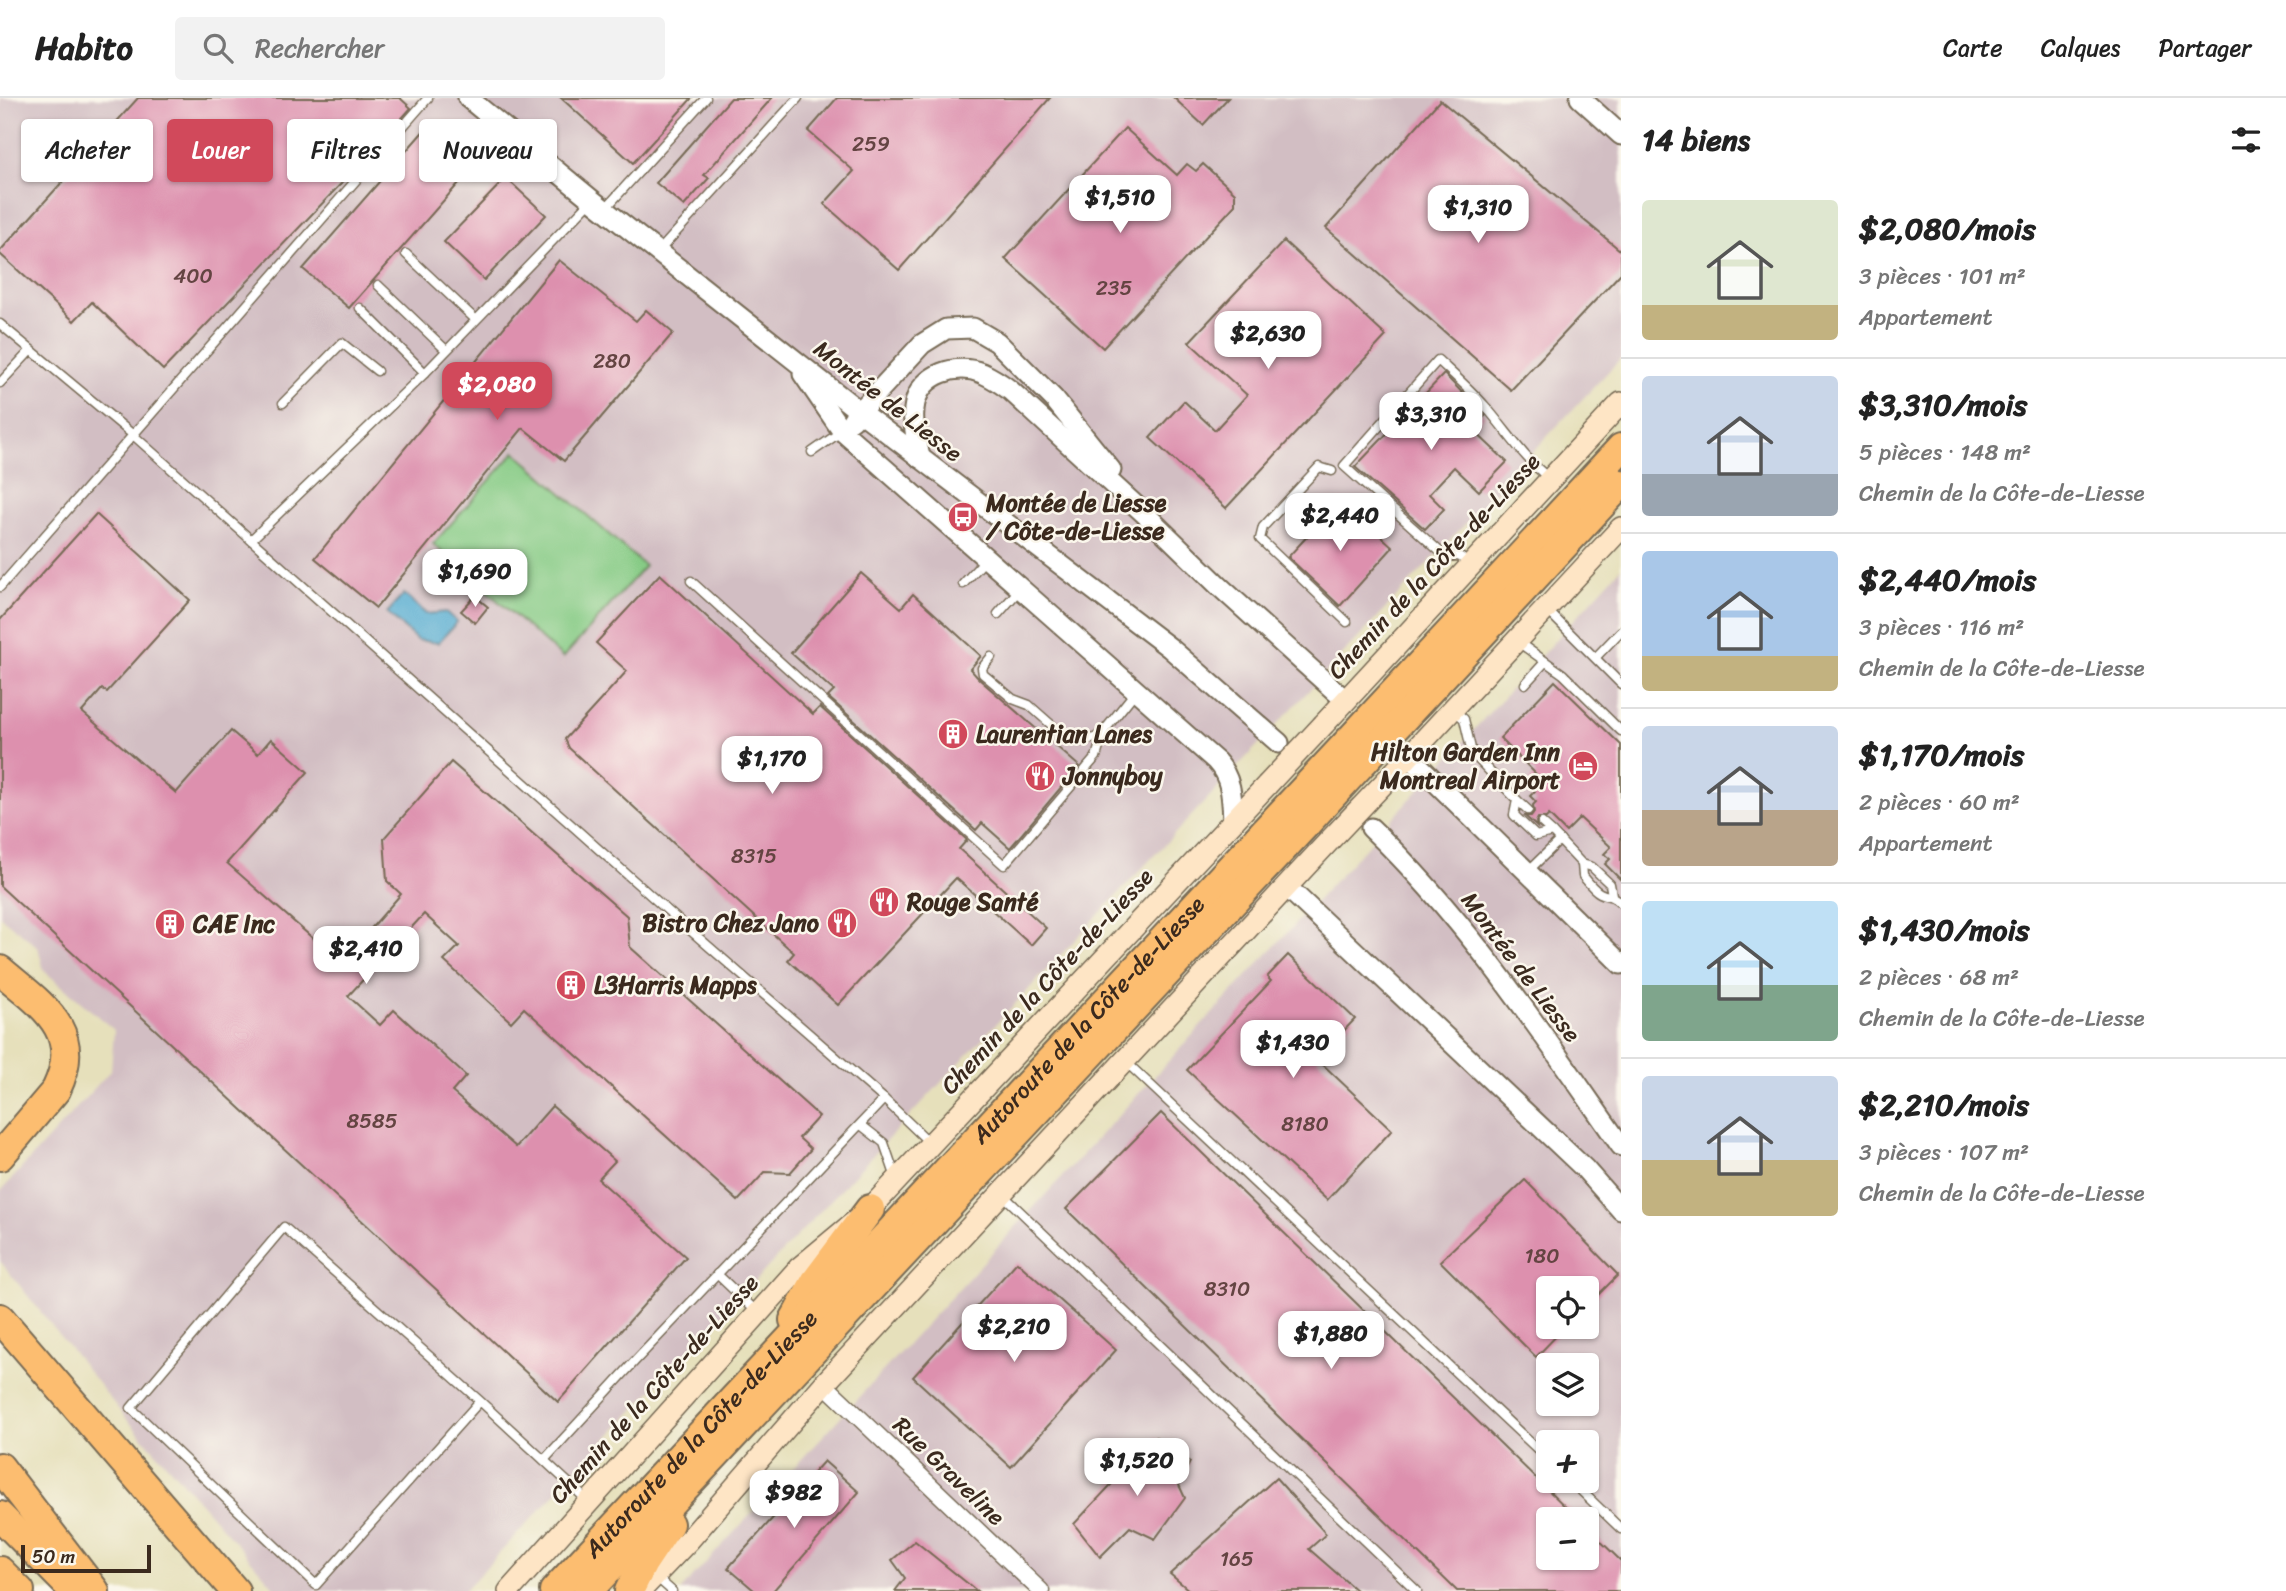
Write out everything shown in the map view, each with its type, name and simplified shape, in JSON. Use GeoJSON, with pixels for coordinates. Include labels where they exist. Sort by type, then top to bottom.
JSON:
{"type":"FeatureCollection","features":[{"type":"Feature","properties":{"kind":"highway","name":"Autoroute de la Côte-de-Liesse"},"geometry":{"type":"LineString","coordinates":[[1355,752],[1621,448]]}},
{"type":"Feature","properties":{"kind":"highway","name":"Autoroute de la Côte-de-Liesse"},"geometry":{"type":"LineString","coordinates":[[588,1591],[1298,813],[1621,484]]}},
{"type":"Feature","properties":{"kind":"highway","name":"Autoroute de la Côte-de-Liesse"},"geometry":{"type":"LineString","coordinates":[[554,1591],[772,1359],[1298,813]]}},
{"type":"Feature","properties":{"kind":"highway"},"geometry":{"type":"LineString","coordinates":[[0,970],[52,1016],[64,1038],[66,1051],[62,1079],[56,1090],[0,1156]]}},
{"type":"Feature","properties":{"kind":"highway"},"geometry":{"type":"LineString","coordinates":[[772,1359],[815,1282],[870,1209]]}},
{"type":"Feature","properties":{"kind":"highway"},"geometry":{"type":"LineString","coordinates":[[0,1318],[235,1591]]}},
{"type":"Feature","properties":{"kind":"highway"},"geometry":{"type":"LineString","coordinates":[[629,1591],[643,1563],[714,1456]]}},
{"type":"Feature","properties":{"kind":"highway"},"geometry":{"type":"LineString","coordinates":[[0,1467],[95,1591]]}},
{"type":"Feature","properties":{"kind":"highway"},"geometry":{"type":"LineString","coordinates":[[0,1516],[74,1591]]}},
{"type":"Feature","properties":{"kind":"highway"},"geometry":{"type":"LineString","coordinates":[[0,1571],[18,1591]]}},
{"type":"Feature","properties":{"kind":"highway"},"geometry":{"type":"LineString","coordinates":[[0,1578],[18,1591]]}},
{"type":"Feature","properties":{"kind":"main road","name":"Chemin de la Côte-de-Liesse"},"geometry":{"type":"LineString","coordinates":[[509,1591],[799,1268],[870,1209],[1621,403]]}},
{"type":"Feature","properties":{"kind":"main road"},"geometry":{"type":"LineString","coordinates":[[648,1584],[824,1384],[1621,528]]}},
{"type":"Feature","properties":{"kind":"street","name":"Montée de Liesse"},"geometry":{"type":"LineString","coordinates":[[468,98],[598,205],[859,411],[1163,642],[1279,743]]}},
{"type":"Feature","properties":{"kind":"street"},"geometry":{"type":"LineString","coordinates":[[1580,98],[1621,135]]}},
{"type":"Feature","properties":{"kind":"street"},"geometry":{"type":"LineString","coordinates":[[842,431],[909,357],[931,338],[952,328],[973,328],[997,342],[1054,399],[1147,516]]}},
{"type":"Feature","properties":{"kind":"street"},"geometry":{"type":"LineString","coordinates":[[793,359],[842,431],[1216,761],[1225,771],[1231,788],[1233,821]]}},
{"type":"Feature","properties":{"kind":"street"},"geometry":{"type":"LineString","coordinates":[[920,458],[914,415],[918,393],[928,381],[940,373],[955,369],[971,370],[991,378],[1011,391],[1345,700]]}},
{"type":"Feature","properties":{"kind":"street"},"geometry":{"type":"LineString","coordinates":[[1409,756],[1621,964]]}},
{"type":"Feature","properties":{"kind":"street","name":"Montée de Liesse"},"geometry":{"type":"LineString","coordinates":[[1371,828],[1422,880],[1469,934],[1621,1146]]}},
{"type":"Feature","properties":{"kind":"street"},"geometry":{"type":"LineString","coordinates":[[1287,887],[1585,1169],[1621,1210]]}},
{"type":"Feature","properties":{"kind":"street","name":"Rue Graveline"},"geometry":{"type":"LineString","coordinates":[[824,1384],[1041,1591]]}},
{"type":"Feature","properties":{"kind":"lane"},"geometry":{"type":"LineString","coordinates":[[0,587],[428,98]]}},
{"type":"Feature","properties":{"kind":"lane"},"geometry":{"type":"LineString","coordinates":[[251,540],[425,373],[475,318],[598,205],[706,98]]}},
{"type":"Feature","properties":{"kind":"lane"},"geometry":{"type":"LineString","coordinates":[[659,251],[799,98]]}},
{"type":"Feature","properties":{"kind":"lane"},"geometry":{"type":"LineString","coordinates":[[406,254],[475,318]]}},
{"type":"Feature","properties":{"kind":"lane"},"geometry":{"type":"LineString","coordinates":[[378,285],[446,349]]}},
{"type":"Feature","properties":{"kind":"lane"},"geometry":{"type":"LineString","coordinates":[[360,308],[425,373]]}},
{"type":"Feature","properties":{"kind":"lane"},"geometry":{"type":"LineString","coordinates":[[0,324],[132,434],[931,1143]]}},
{"type":"Feature","properties":{"kind":"lane"},"geometry":{"type":"LineString","coordinates":[[283,403],[342,343],[377,371]]}},
{"type":"Feature","properties":{"kind":"lane"},"geometry":{"type":"LineString","coordinates":[[0,383],[31,350]]}},
{"type":"Feature","properties":{"kind":"lane"},"geometry":{"type":"LineString","coordinates":[[1471,565],[1459,556],[1446,556],[1344,466],[1438,360],[1485,405],[1508,437],[1550,480]]}},
{"type":"Feature","properties":{"kind":"lane"},"geometry":{"type":"LineString","coordinates":[[812,453],[842,431]]}},
{"type":"Feature","properties":{"kind":"lane"},"geometry":{"type":"LineString","coordinates":[[1332,471],[1319,467],[1263,527],[1261,539],[1347,622]]}},
{"type":"Feature","properties":{"kind":"lane"},"geometry":{"type":"LineString","coordinates":[[963,583],[986,559]]}},
{"type":"Feature","properties":{"kind":"lane"},"geometry":{"type":"LineString","coordinates":[[691,581],[1004,864],[1096,757],[1104,731]]}},
{"type":"Feature","properties":{"kind":"lane"},"geometry":{"type":"LineString","coordinates":[[998,614],[1020,589]]}},
{"type":"Feature","properties":{"kind":"lane"},"geometry":{"type":"LineString","coordinates":[[1546,609],[1621,684]]}},
{"type":"Feature","properties":{"kind":"lane"},"geometry":{"type":"LineString","coordinates":[[1596,657],[1619,638]]}},
{"type":"Feature","properties":{"kind":"lane"},"geometry":{"type":"LineString","coordinates":[[1516,640],[1563,674],[1621,731]]}},
{"type":"Feature","properties":{"kind":"lane"},"geometry":{"type":"LineString","coordinates":[[991,657],[982,667],[983,674],[1013,699],[1029,705],[1063,735],[1080,741],[1095,738],[1104,731],[1136,691]]}},
{"type":"Feature","properties":{"kind":"lane"},"geometry":{"type":"LineString","coordinates":[[1525,684],[1545,662]]}},
{"type":"Feature","properties":{"kind":"lane"},"geometry":{"type":"LineString","coordinates":[[1453,709],[1464,719],[1472,753],[1528,810]]}},
{"type":"Feature","properties":{"kind":"lane"},"geometry":{"type":"LineString","coordinates":[[1517,800],[1514,815],[1536,836],[1552,832]]}},
{"type":"Feature","properties":{"kind":"lane"},"geometry":{"type":"LineString","coordinates":[[1542,823],[1582,864],[1592,867],[1610,884],[1612,895]]}},
{"type":"Feature","properties":{"kind":"lane"},"geometry":{"type":"LineString","coordinates":[[1527,872],[1560,840]]}},
{"type":"Feature","properties":{"kind":"lane"},"geometry":{"type":"LineString","coordinates":[[1582,864],[1583,876],[1600,893],[1612,895],[1621,903]]}},
{"type":"Feature","properties":{"kind":"lane"},"geometry":{"type":"LineString","coordinates":[[1125,1061],[1536,1448]]}},
{"type":"Feature","properties":{"kind":"lane"},"geometry":{"type":"LineString","coordinates":[[544,1460],[884,1099]]}},
{"type":"Feature","properties":{"kind":"lane"},"geometry":{"type":"LineString","coordinates":[[861,1125],[884,1143],[897,1180]]}},
{"type":"Feature","properties":{"kind":"lane"},"geometry":{"type":"LineString","coordinates":[[1002,1194],[1417,1591]]}},
{"type":"Feature","properties":{"kind":"lane"},"geometry":{"type":"LineString","coordinates":[[480,1401],[316,1585],[131,1408],[284,1227],[480,1401],[588,1501]]}},
{"type":"Feature","properties":{"kind":"lane"},"geometry":{"type":"LineString","coordinates":[[717,1274],[758,1313]]}},
{"type":"Feature","properties":{"kind":"lane"},"geometry":{"type":"LineString","coordinates":[[1584,1493],[1621,1528]]}},
{"type":"Feature","properties":{"kind":"lane"},"geometry":{"type":"LineString","coordinates":[[648,1584],[673,1591]]}},
{"type":"Feature","properties":{"kind":"shaded area"},"geometry":{"type":"Polygon","coordinates":[[[0,98],[1621,98],[1621,358],[464,1591],[278,1591],[124,1416],[0,1261],[0,1192],[111,1070],[114,1030],[44,971],[38,947],[0,916],[0,98]]]}},
{"type":"Feature","properties":{"kind":"shaded area"},"geometry":{"type":"Polygon","coordinates":[[[1621,568],[1621,1591],[680,1591],[1449,757],[1621,568]]]}},
{"type":"Feature","properties":{"kind":"green space"},"geometry":{"type":"Polygon","coordinates":[[[515,452],[645,566],[563,658],[433,544],[515,452]]]}},
{"type":"Feature","properties":{"kind":"water"},"geometry":{"type":"Polygon","coordinates":[[[404,594],[426,614],[446,612],[457,622],[438,643],[417,640],[387,613],[404,594]]]}},
{"type":"Feature","properties":{"kind":"building"},"geometry":{"type":"Polygon","coordinates":[[[138,98],[400,98],[411,108],[401,119],[287,119],[287,182],[343,182],[163,370],[92,302],[74,321],[0,254],[62,182],[153,182],[153,119],[119,119],[138,98]]]}},
{"type":"Feature","properties":{"kind":"building"},"geometry":{"type":"Polygon","coordinates":[[[561,98],[692,98],[633,163],[561,98]]]}},
{"type":"Feature","properties":{"kind":"building"},"geometry":{"type":"Polygon","coordinates":[[[731,98],[772,98],[704,175],[709,178],[684,206],[656,183],[731,98]]]}},
{"type":"Feature","properties":{"kind":"building"},"geometry":{"type":"Polygon","coordinates":[[[837,98],[1050,98],[899,270],[824,204],[854,171],[808,131],[837,98]]]}},
{"type":"Feature","properties":{"kind":"building"},"geometry":{"type":"Polygon","coordinates":[[[1174,98],[1228,98],[1203,125],[1174,98]]]}},
{"type":"Feature","properties":{"kind":"building"},"geometry":{"type":"Polygon","coordinates":[[[1440,100],[1621,251],[1621,273],[1511,390],[1326,228],[1440,100]]]}},
{"type":"Feature","properties":{"kind":"building"},"geometry":{"type":"Polygon","coordinates":[[[1125,128],[1177,175],[1187,164],[1196,171],[1203,164],[1235,193],[1235,205],[1103,348],[1005,259],[1125,128]]]}},
{"type":"Feature","properties":{"kind":"building"},"geometry":{"type":"Polygon","coordinates":[[[419,136],[419,182],[460,182],[349,308],[303,269],[379,182],[405,182],[405,152],[419,136]]]}},
{"type":"Feature","properties":{"kind":"building"},"geometry":{"type":"Polygon","coordinates":[[[502,182],[510,182],[546,215],[484,280],[444,242],[502,182]]]}},
{"type":"Feature","properties":{"kind":"building"},"geometry":{"type":"Polygon","coordinates":[[[1284,241],[1386,336],[1226,508],[1150,438],[1184,401],[1215,430],[1247,395],[1189,342],[1284,241]]]}},
{"type":"Feature","properties":{"kind":"building"},"geometry":{"type":"Polygon","coordinates":[[[559,260],[636,321],[646,310],[673,333],[564,461],[523,428],[376,608],[315,558],[559,260]]]}},
{"type":"Feature","properties":{"kind":"building"},"geometry":{"type":"Polygon","coordinates":[[[1444,374],[1485,416],[1472,429],[1507,462],[1479,491],[1454,467],[1429,494],[1444,509],[1425,529],[1355,467],[1444,374]]]}},
{"type":"Feature","properties":{"kind":"building"},"geometry":{"type":"Polygon","coordinates":[[[1341,500],[1393,547],[1340,606],[1288,557],[1341,500]]]}},
{"type":"Feature","properties":{"kind":"building","name":"CAE Inc"},"geometry":{"type":"Polygon","coordinates":[[[96,514],[190,600],[107,692],[102,689],[82,712],[176,793],[231,731],[258,754],[271,739],[308,772],[227,863],[341,963],[401,894],[387,881],[384,838],[451,762],[627,916],[630,947],[819,1116],[799,1138],[811,1149],[790,1173],[765,1172],[738,1201],[524,1008],[511,1022],[444,961],[459,946],[424,914],[348,996],[380,1025],[394,1010],[466,1076],[452,1092],[516,1147],[552,1106],[615,1161],[598,1179],[686,1257],[558,1402],[0,886],[0,620],[96,514]]]}},
{"type":"Feature","properties":{"kind":"building","name":"Laurentian Lanes"},"geometry":{"type":"Polygon","coordinates":[[[861,573],[901,608],[913,594],[981,656],[970,669],[979,679],[1079,766],[1010,848],[982,823],[976,830],[828,697],[834,691],[791,653],[861,573]]]}},
{"type":"Feature","properties":{"kind":"building"},"geometry":{"type":"Polygon","coordinates":[[[660,574],[813,714],[820,707],[967,840],[959,849],[1046,928],[1031,945],[956,878],[838,1005],[788,960],[794,953],[569,748],[565,739],[627,671],[596,643],[660,574]]]}},
{"type":"Feature","properties":{"kind":"building"},"geometry":{"type":"Polygon","coordinates":[[[475,596],[488,607],[475,623],[461,611],[475,596]]]}},
{"type":"Feature","properties":{"kind":"building"},"geometry":{"type":"Polygon","coordinates":[[[1555,681],[1621,745],[1621,880],[1605,864],[1610,859],[1604,854],[1611,847],[1580,818],[1566,832],[1549,815],[1546,818],[1538,818],[1537,827],[1525,816],[1531,816],[1534,812],[1533,805],[1536,802],[1530,796],[1535,791],[1528,783],[1536,774],[1500,738],[1555,681]]]}},
{"type":"Feature","properties":{"kind":"building"},"geometry":{"type":"Polygon","coordinates":[[[1288,955],[1355,1019],[1317,1059],[1392,1130],[1327,1200],[1187,1070],[1271,981],[1267,977],[1288,955]]]}},
{"type":"Feature","properties":{"kind":"building"},"geometry":{"type":"Polygon","coordinates":[[[1161,1113],[1536,1478],[1536,1493],[1551,1493],[1566,1507],[1536,1507],[1536,1570],[1599,1570],[1599,1540],[1621,1561],[1621,1591],[1457,1591],[1066,1209],[1161,1113]]]}},
{"type":"Feature","properties":{"kind":"building"},"geometry":{"type":"Polygon","coordinates":[[[1525,1180],[1618,1275],[1599,1294],[1599,1276],[1536,1276],[1536,1339],[1553,1339],[1540,1353],[1536,1353],[1536,1357],[1440,1261],[1525,1180]]]}},
{"type":"Feature","properties":{"kind":"building"},"geometry":{"type":"Polygon","coordinates":[[[1017,1262],[1116,1350],[1011,1467],[913,1377],[1017,1262]]]}},
{"type":"Feature","properties":{"kind":"building"},"geometry":{"type":"Polygon","coordinates":[[[1156,1437],[1190,1462],[1179,1485],[1185,1498],[1155,1539],[1130,1527],[1100,1557],[1074,1524],[1156,1437]]]}},
{"type":"Feature","properties":{"kind":"building"},"geometry":{"type":"Polygon","coordinates":[[[824,1461],[859,1492],[773,1591],[755,1591],[728,1568],[824,1461]]]}},
{"type":"Feature","properties":{"kind":"building"},"geometry":{"type":"Polygon","coordinates":[[[1276,1478],[1326,1534],[1309,1549],[1357,1591],[1190,1591],[1170,1574],[1276,1478]]]}},
{"type":"Feature","properties":{"kind":"building"},"geometry":{"type":"Polygon","coordinates":[[[915,1541],[977,1591],[895,1591],[905,1578],[892,1560],[915,1541]]]}},
{"type":"Feature","properties":{"kind":"tunnel"},"geometry":{"type":"LineString","coordinates":[[1282,746],[1371,828]]}},
{"type":"Feature","properties":{"kind":"place","name":"Montée de Liesse / Côte-de-Liesse"},"geometry":{"type":"Point","coordinates":[963,517]}},
{"type":"Feature","properties":{"kind":"place","name":"Laurentian Lanes"},"geometry":{"type":"Point","coordinates":[953,734]}},
{"type":"Feature","properties":{"kind":"place","name":"Hilton Garden Inn Montreal Airport"},"geometry":{"type":"Point","coordinates":[1583,766]}},
{"type":"Feature","properties":{"kind":"place","name":"Jonnyboy"},"geometry":{"type":"Point","coordinates":[1040,776]}},
{"type":"Feature","properties":{"kind":"place","name":"Rouge Santé"},"geometry":{"type":"Point","coordinates":[884,902]}},
{"type":"Feature","properties":{"kind":"place","name":"Bistro Chez Jano"},"geometry":{"type":"Point","coordinates":[842,923]}},
{"type":"Feature","properties":{"kind":"place","name":"CAE Inc"},"geometry":{"type":"Point","coordinates":[170,924]}},
{"type":"Feature","properties":{"kind":"place","name":"L3Harris Mapps"},"geometry":{"type":"Point","coordinates":[571,985]}}]}
